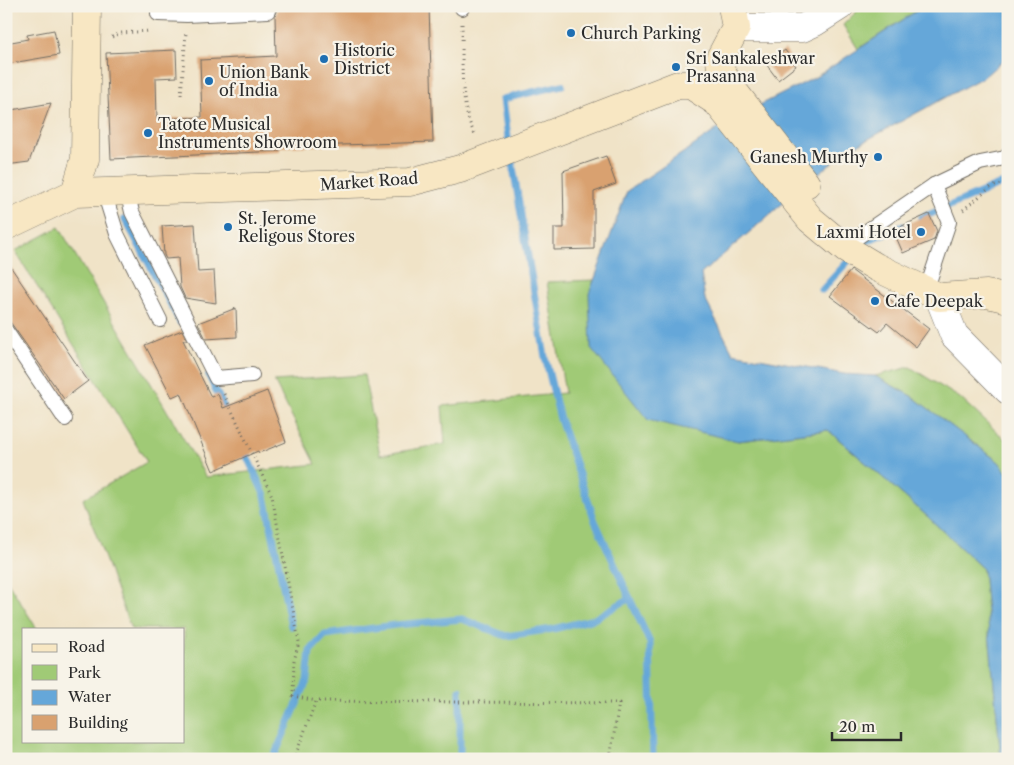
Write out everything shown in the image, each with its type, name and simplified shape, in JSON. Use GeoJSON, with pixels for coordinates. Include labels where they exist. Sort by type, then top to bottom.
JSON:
{"type":"FeatureCollection","features":[{"type":"Feature","properties":{"kind":"main road"},"geometry":{"type":"LineString","coordinates":[[75,193],[85,160],[87,6]]}},
{"type":"Feature","properties":{"kind":"main road"},"geometry":{"type":"LineString","coordinates":[[734,17],[720,58],[724,96],[846,249],[876,267],[932,294],[987,294],[1008,299]]}},
{"type":"Feature","properties":{"kind":"main road","name":"Market Road"},"geometry":{"type":"LineString","coordinates":[[6,226],[75,193],[410,182],[460,169],[678,85],[701,72],[720,58]]}},
{"type":"Feature","properties":{"kind":"main road"},"geometry":{"type":"LineString","coordinates":[[678,85],[691,85],[724,96]]}},
{"type":"Feature","properties":{"kind":"main road"},"geometry":{"type":"LineString","coordinates":[[817,213],[855,239],[876,267]]}},
{"type":"Feature","properties":{"kind":"street"},"geometry":{"type":"LineString","coordinates":[[734,17],[802,28],[840,6]]}},
{"type":"Feature","properties":{"kind":"street"},"geometry":{"type":"LineString","coordinates":[[932,294],[954,335],[1008,390]]}},
{"type":"Feature","properties":{"kind":"lane"},"geometry":{"type":"LineString","coordinates":[[158,6],[158,14],[177,15],[268,11]]}},
{"type":"Feature","properties":{"kind":"lane"},"geometry":{"type":"LineString","coordinates":[[855,239],[934,186],[980,163],[1005,158],[1008,155]]}},
{"type":"Feature","properties":{"kind":"lane"},"geometry":{"type":"LineString","coordinates":[[932,294],[949,222],[934,186]]}},
{"type":"Feature","properties":{"kind":"lane"},"geometry":{"type":"LineString","coordinates":[[115,192],[117,234],[160,320]]}},
{"type":"Feature","properties":{"kind":"lane"},"geometry":{"type":"LineString","coordinates":[[115,192],[132,212],[216,378],[252,375]]}},
{"type":"Feature","properties":{"kind":"lane"},"geometry":{"type":"LineString","coordinates":[[6,331],[65,419]]}},
{"type":"Feature","properties":{"kind":"path"},"geometry":{"type":"LineString","coordinates":[[462,7],[463,89],[470,125],[490,158]]}},
{"type":"Feature","properties":{"kind":"path"},"geometry":{"type":"LineString","coordinates":[[86,48],[121,33],[158,31]]}},
{"type":"Feature","properties":{"kind":"path"},"geometry":{"type":"LineString","coordinates":[[181,95],[185,44]]}},
{"type":"Feature","properties":{"kind":"path"},"geometry":{"type":"LineString","coordinates":[[949,222],[991,187],[1008,182]]}},
{"type":"Feature","properties":{"kind":"path"},"geometry":{"type":"LineString","coordinates":[[216,378],[272,496],[299,642],[294,661],[293,696],[316,700],[620,703],[610,759]]}},
{"type":"Feature","properties":{"kind":"path"},"geometry":{"type":"LineString","coordinates":[[294,759],[316,700]]}},
{"type":"Feature","properties":{"kind":"green space"},"geometry":{"type":"Polygon","coordinates":[[[862,6],[924,6],[858,49],[843,25],[862,6]]]}},
{"type":"Feature","properties":{"kind":"green space"},"geometry":{"type":"Polygon","coordinates":[[[59,227],[206,477],[316,464],[274,381],[364,375],[380,455],[445,444],[442,406],[565,393],[547,282],[594,280],[589,294],[738,441],[828,430],[927,516],[983,569],[1001,759],[6,759],[6,579],[36,628],[22,628],[22,742],[185,742],[185,628],[131,628],[83,499],[147,462],[15,251],[59,227]]]}},
{"type":"Feature","properties":{"kind":"green space"},"geometry":{"type":"Polygon","coordinates":[[[910,367],[960,398],[1008,442],[1008,474],[999,462],[913,397],[875,376],[910,367]]]}},
{"type":"Feature","properties":{"kind":"water"},"geometry":{"type":"Polygon","coordinates":[[[924,6],[1008,6],[1008,56],[985,76],[850,149],[811,179],[701,274],[705,299],[733,353],[844,374],[875,376],[913,397],[999,462],[1008,474],[1008,759],[1001,759],[983,569],[927,516],[828,430],[738,441],[648,420],[591,348],[589,294],[627,191],[734,118],[816,77],[924,6]]]}},
{"type":"Feature","properties":{"kind":"building"},"geometry":{"type":"Polygon","coordinates":[[[275,6],[429,6],[433,142],[280,147],[280,151],[111,159],[106,53],[176,50],[177,77],[156,78],[157,119],[202,117],[200,60],[276,56],[275,16],[277,11],[275,6]]]}},
{"type":"Feature","properties":{"kind":"building"},"geometry":{"type":"Polygon","coordinates":[[[54,30],[59,55],[6,64],[6,43],[28,39],[27,35],[54,30]]]}},
{"type":"Feature","properties":{"kind":"building"},"geometry":{"type":"Polygon","coordinates":[[[785,50],[796,66],[778,80],[766,64],[785,50]]]}},
{"type":"Feature","properties":{"kind":"building"},"geometry":{"type":"Polygon","coordinates":[[[51,103],[29,162],[6,165],[6,111],[51,103]]]}},
{"type":"Feature","properties":{"kind":"building"},"geometry":{"type":"Polygon","coordinates":[[[606,156],[616,184],[594,192],[594,249],[554,250],[554,228],[564,228],[563,171],[606,156]]]}},
{"type":"Feature","properties":{"kind":"building"},"geometry":{"type":"Polygon","coordinates":[[[929,214],[937,231],[934,240],[903,253],[893,230],[929,214]]]}},
{"type":"Feature","properties":{"kind":"building"},"geometry":{"type":"Polygon","coordinates":[[[195,224],[198,272],[214,271],[216,303],[185,298],[180,287],[178,258],[166,259],[164,255],[162,226],[195,224]]]}},
{"type":"Feature","properties":{"kind":"building"},"geometry":{"type":"Polygon","coordinates":[[[6,260],[88,381],[64,399],[6,316],[6,260]]]}},
{"type":"Feature","properties":{"kind":"building"},"geometry":{"type":"Polygon","coordinates":[[[851,270],[929,329],[916,347],[887,323],[879,332],[830,296],[851,270]]]}},
{"type":"Feature","properties":{"kind":"building"},"geometry":{"type":"Polygon","coordinates":[[[236,308],[237,337],[206,339],[198,323],[236,308]]]}},
{"type":"Feature","properties":{"kind":"building"},"geometry":{"type":"Polygon","coordinates":[[[182,330],[187,340],[183,340],[211,397],[218,394],[223,408],[267,391],[286,442],[259,453],[258,451],[213,471],[181,393],[172,397],[145,345],[182,330]]]}},
{"type":"Feature","properties":{"kind":"waterway"},"geometry":{"type":"LineString","coordinates":[[509,145],[503,99],[562,85]]}},
{"type":"Feature","properties":{"kind":"waterway"},"geometry":{"type":"LineString","coordinates":[[511,155],[545,357],[560,419],[595,521],[650,643],[653,759]]}},
{"type":"Feature","properties":{"kind":"waterway"},"geometry":{"type":"LineString","coordinates":[[921,218],[1008,181]]}},
{"type":"Feature","properties":{"kind":"waterway"},"geometry":{"type":"LineString","coordinates":[[125,219],[180,322]]}},
{"type":"Feature","properties":{"kind":"waterway"},"geometry":{"type":"LineString","coordinates":[[858,249],[864,242],[902,226]]}},
{"type":"Feature","properties":{"kind":"waterway"},"geometry":{"type":"LineString","coordinates":[[822,290],[850,259]]}},
{"type":"Feature","properties":{"kind":"waterway"},"geometry":{"type":"LineString","coordinates":[[209,376],[228,416]]}},
{"type":"Feature","properties":{"kind":"waterway"},"geometry":{"type":"LineString","coordinates":[[243,448],[265,496],[291,626]]}},
{"type":"Feature","properties":{"kind":"waterway"},"geometry":{"type":"LineString","coordinates":[[273,759],[307,681],[310,651],[325,635],[395,625],[462,619],[506,636],[553,629],[594,619],[630,598]]}},
{"type":"Feature","properties":{"kind":"waterway"},"geometry":{"type":"LineString","coordinates":[[460,690],[460,759]]}},
{"type":"Feature","properties":{"kind":"place","name":"Church Parking"},"geometry":{"type":"Point","coordinates":[571,33]}},
{"type":"Feature","properties":{"kind":"place","name":"Historic District"},"geometry":{"type":"Point","coordinates":[324,59]}},
{"type":"Feature","properties":{"kind":"place","name":"Sri Sankaleshwar Prasanna"},"geometry":{"type":"Point","coordinates":[676,67]}},
{"type":"Feature","properties":{"kind":"place","name":"Union Bank of India"},"geometry":{"type":"Point","coordinates":[209,81]}},
{"type":"Feature","properties":{"kind":"place","name":"Tatote Musical Instruments Showroom"},"geometry":{"type":"Point","coordinates":[148,133]}},
{"type":"Feature","properties":{"kind":"place","name":"Ganesh Murthy"},"geometry":{"type":"Point","coordinates":[878,157]}},
{"type":"Feature","properties":{"kind":"place","name":"St. Jerome Religous Stores"},"geometry":{"type":"Point","coordinates":[228,227]}},
{"type":"Feature","properties":{"kind":"place","name":"Laxmi Hotel"},"geometry":{"type":"Point","coordinates":[921,232]}},
{"type":"Feature","properties":{"kind":"place","name":"Cafe Deepak"},"geometry":{"type":"Point","coordinates":[875,301]}}]}
